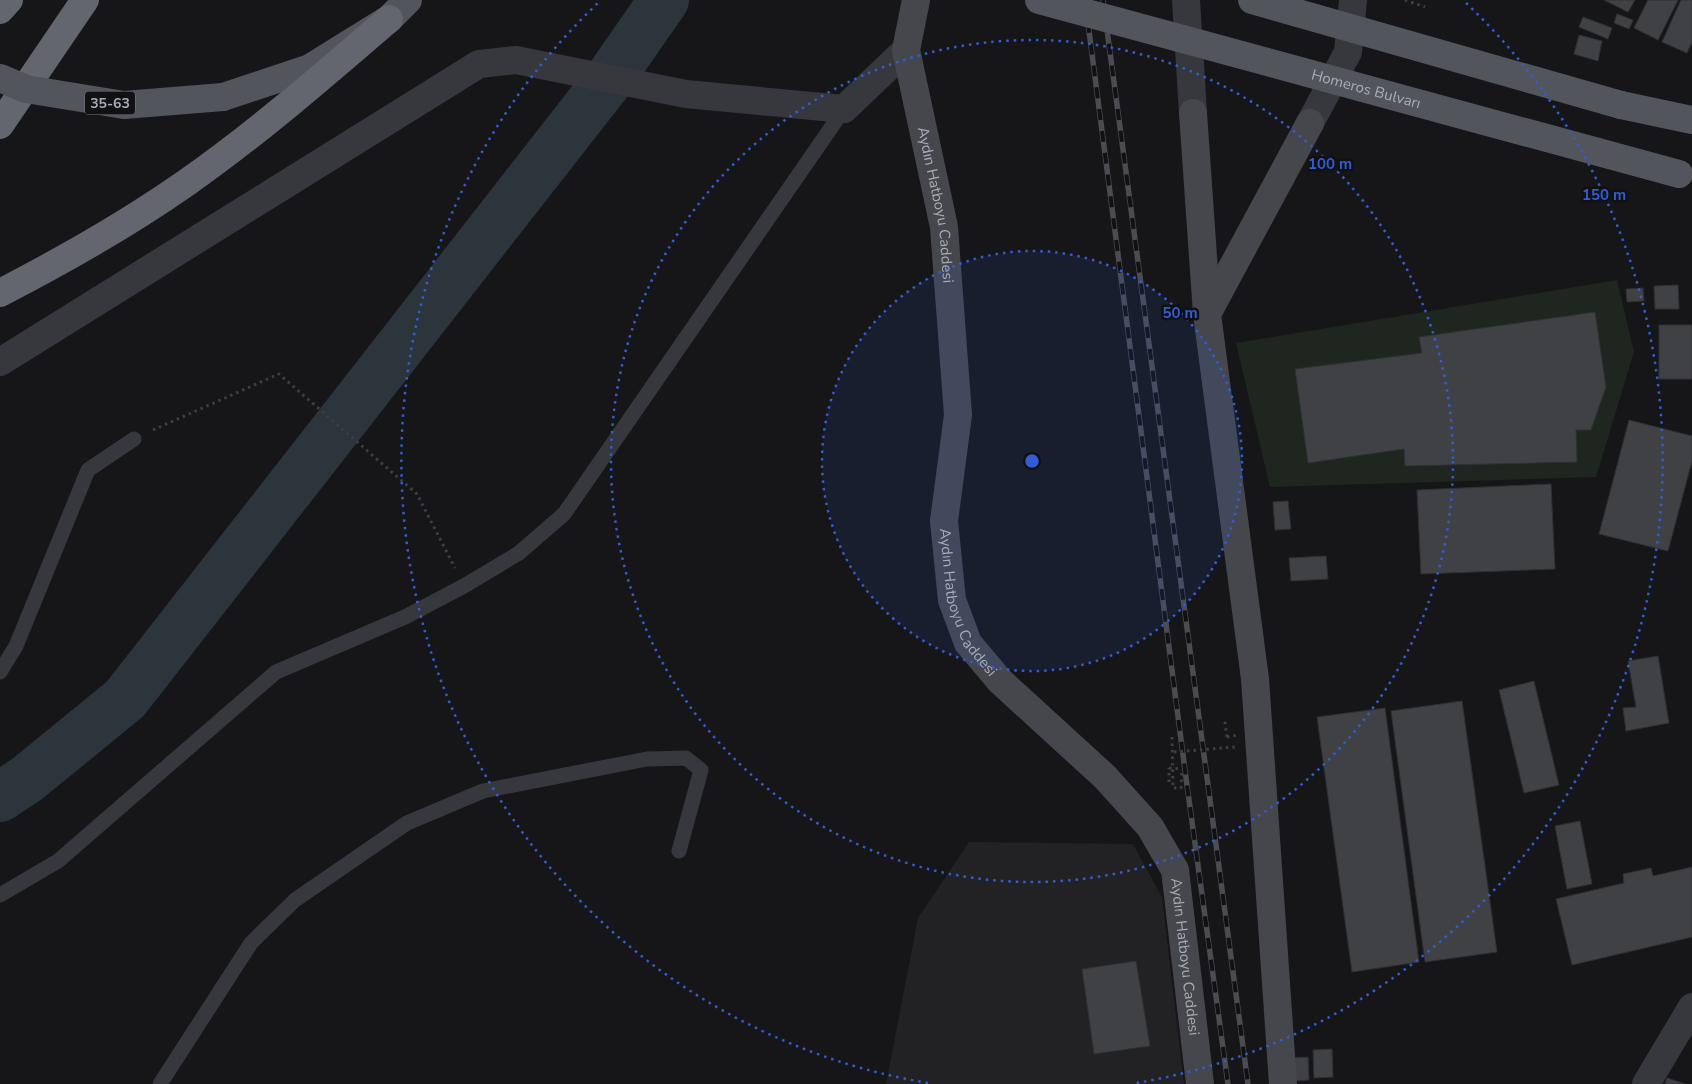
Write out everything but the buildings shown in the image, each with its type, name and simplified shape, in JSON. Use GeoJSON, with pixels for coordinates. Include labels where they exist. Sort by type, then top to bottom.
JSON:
{"type":"FeatureCollection","features":[{"type":"Feature","properties":{"kind":"highway"},"geometry":{"type":"LineString","coordinates":[[0,10],[9,0]]}},
{"type":"Feature","properties":{"kind":"highway"},"geometry":{"type":"LineString","coordinates":[[0,125],[86,0]]}},
{"type":"Feature","properties":{"kind":"highway"},"geometry":{"type":"LineString","coordinates":[[0,294],[89,246],[185,184],[271,120],[389,19]]}},
{"type":"Feature","properties":{"kind":"main road"},"geometry":{"type":"LineString","coordinates":[[389,19],[408,0]]}},
{"type":"Feature","properties":{"kind":"main road"},"geometry":{"type":"LineString","coordinates":[[389,19],[420,0]]}},
{"type":"Feature","properties":{"kind":"main road","name":"Homeros Bulvarı"},"geometry":{"type":"LineString","coordinates":[[1040,0],[1688,176]]}},
{"type":"Feature","properties":{"kind":"main road"},"geometry":{"type":"LineString","coordinates":[[1252,0],[1621,105],[1692,120]]}},
{"type":"Feature","properties":{"kind":"main road","name":"35-63"},"geometry":{"type":"LineString","coordinates":[[0,78],[26,89],[124,105],[223,97],[310,68],[389,19]]}},
{"type":"Feature","properties":{"kind":"main road"},"geometry":{"type":"LineString","coordinates":[[1621,105],[1692,105]]}},
{"type":"Feature","properties":{"kind":"street"},"geometry":{"type":"LineString","coordinates":[[0,362],[479,64],[516,60],[686,94],[844,109],[906,50],[916,0]]}},
{"type":"Feature","properties":{"kind":"street"},"geometry":{"type":"LineString","coordinates":[[1186,0],[1207,314],[1255,679],[1283,1084]]}},
{"type":"Feature","properties":{"kind":"street"},"geometry":{"type":"LineString","coordinates":[[1207,314],[1348,52],[1353,0]]}},
{"type":"Feature","properties":{"kind":"street","name":"Aydın Hatboyu Caddesi"},"geometry":{"type":"LineString","coordinates":[[906,50],[944,227],[958,415],[944,521],[952,600],[968,642],[1000,681],[1105,777],[1150,827],[1175,870],[1200,1084]]}},
{"type":"Feature","properties":{"kind":"street"},"geometry":{"type":"LineString","coordinates":[[1646,1084],[1692,1007]]}},
{"type":"Feature","properties":{"kind":"lane"},"geometry":{"type":"LineString","coordinates":[[0,895],[58,861],[276,672],[405,617],[464,586],[520,553],[564,514],[844,109]]}},
{"type":"Feature","properties":{"kind":"lane"},"geometry":{"type":"LineString","coordinates":[[0,672],[16,646],[88,470],[134,439]]}},
{"type":"Feature","properties":{"kind":"lane"},"geometry":{"type":"LineString","coordinates":[[160,1084],[251,943],[295,900],[407,823],[483,791],[647,759],[686,758],[701,770],[679,851]]}},
{"type":"Feature","properties":{"kind":"path"},"geometry":{"type":"LineString","coordinates":[[1405,0],[1425,7]]}},
{"type":"Feature","properties":{"kind":"path"},"geometry":{"type":"LineString","coordinates":[[134,439],[279,374],[417,494],[464,586]]}},
{"type":"Feature","properties":{"kind":"path"},"geometry":{"type":"LineString","coordinates":[[1225,723],[1227,737],[1238,736]]}},
{"type":"Feature","properties":{"kind":"path"},"geometry":{"type":"LineString","coordinates":[[1169,782],[1169,768],[1182,769],[1181,788],[1173,788],[1174,752],[1172,737]]}},
{"type":"Feature","properties":{"kind":"path"},"geometry":{"type":"LineString","coordinates":[[1174,752],[1235,747]]}},
{"type":"Feature","properties":{"kind":"shaded area"},"geometry":{"type":"Polygon","coordinates":[[[1617,280],[1634,352],[1596,477],[1270,487],[1236,343],[1617,280]]]}},
{"type":"Feature","properties":{"kind":"shaded area"},"geometry":{"type":"Polygon","coordinates":[[[969,842],[1133,844],[1162,897],[1184,1084],[886,1084],[918,918],[969,842]]]}},
{"type":"Feature","properties":{"kind":"waterway"},"geometry":{"type":"LineString","coordinates":[[0,797],[27,779],[125,699],[607,82],[664,0]]}},
{"type":"Feature","properties":{"kind":"railway"},"geometry":{"type":"LineString","coordinates":[[1085,0],[1186,778],[1228,1084]]}},
{"type":"Feature","properties":{"kind":"railway"},"geometry":{"type":"LineString","coordinates":[[1103,0],[1248,1084]]}}]}
